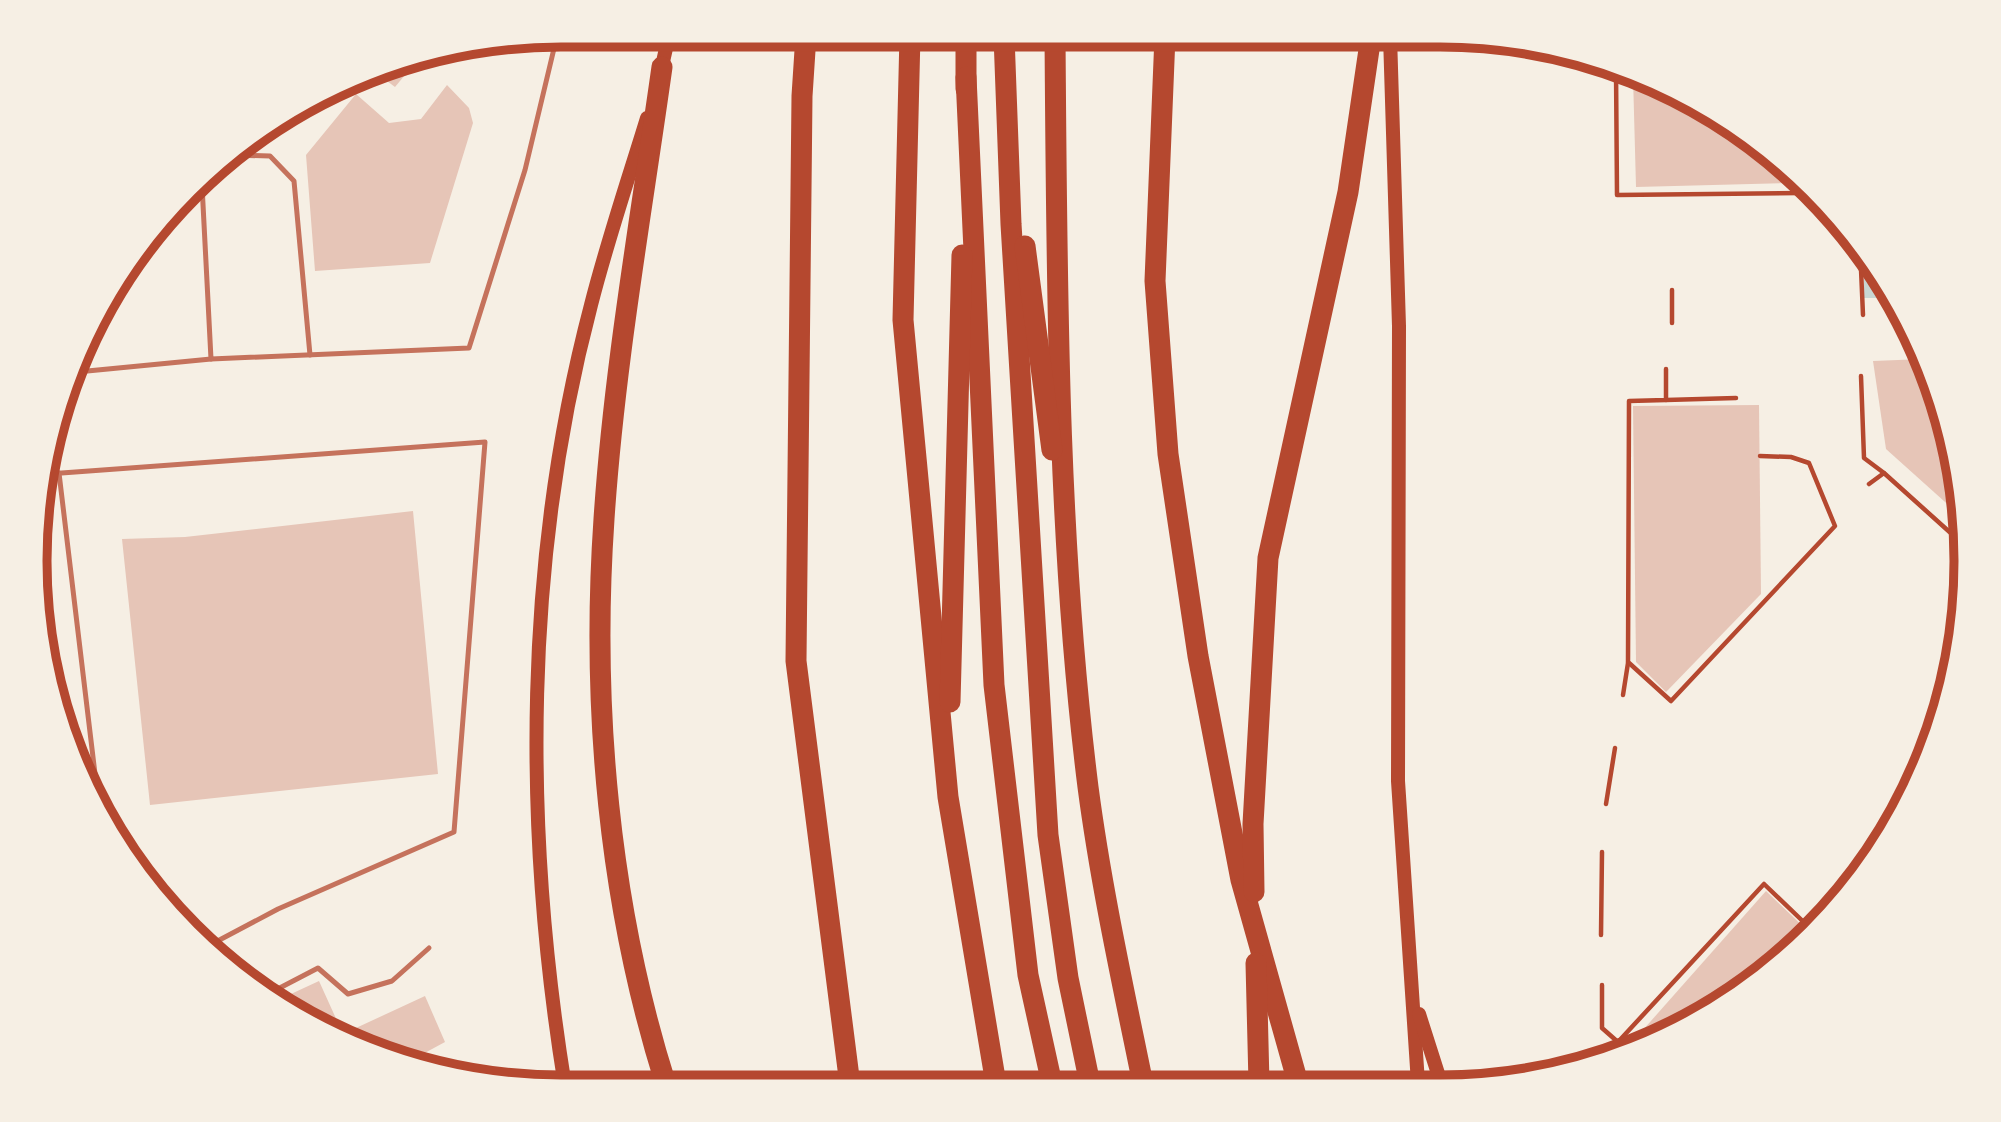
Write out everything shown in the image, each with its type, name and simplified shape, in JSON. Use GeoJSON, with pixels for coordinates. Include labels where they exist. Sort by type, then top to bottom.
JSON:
{"type":"FeatureCollection","features":[{"type":"Feature","properties":{"kind":"highway"},"geometry":{"type":"LineString","coordinates":[[805,47],[802,96],[796,661],[849,1075]]}},
{"type":"Feature","properties":{"kind":"highway"},"geometry":{"type":"LineString","coordinates":[[910,47],[903,320],[948,797],[994,1075]]}},
{"type":"Feature","properties":{"kind":"highway"},"geometry":{"type":"LineString","coordinates":[[948,797],[966,47]]}},
{"type":"Feature","properties":{"kind":"highway"},"geometry":{"type":"LineString","coordinates":[[1004,47],[1048,835],[1068,978],[1088,1075]]}},
{"type":"Feature","properties":{"kind":"highway"},"geometry":{"type":"LineString","coordinates":[[1055,47],[1057,270],[1072,606]]}},
{"type":"Feature","properties":{"kind":"highway"},"geometry":{"type":"LineString","coordinates":[[1164,47],[1155,281],[1168,454],[1198,656],[1241,880],[1296,1075]]}},
{"type":"Feature","properties":{"kind":"highway"},"geometry":{"type":"LineString","coordinates":[[1259,1075],[1252,824],[1268,558],[1348,192],[1369,47]]}},
{"type":"Feature","properties":{"kind":"highway"},"geometry":{"type":"LineString","coordinates":[[662,67],[615,401],[603,520],[600,629],[607,806],[630,940],[664,1075]]}},
{"type":"Feature","properties":{"kind":"highway"},"geometry":{"type":"LineString","coordinates":[[966,77],[994,685],[1028,975],[1050,1075]]}},
{"type":"Feature","properties":{"kind":"highway"},"geometry":{"type":"LineString","coordinates":[[1004,78],[1072,606],[1088,788],[1141,1075]]}},
{"type":"Feature","properties":{"kind":"main road"},"geometry":{"type":"LineString","coordinates":[[564,1075],[548,958],[535,747],[539,629],[547,539],[568,412],[591,305],[666,47]]}},
{"type":"Feature","properties":{"kind":"main road"},"geometry":{"type":"LineString","coordinates":[[1390,47],[1399,326],[1398,781],[1406,940],[1418,1075]]}},
{"type":"Feature","properties":{"kind":"main road"},"geometry":{"type":"LineString","coordinates":[[1413,998],[1438,1075]]}},
{"type":"Feature","properties":{"kind":"lane"},"geometry":{"type":"LineString","coordinates":[[83,371],[211,359],[469,348],[525,170],[554,47]]}},
{"type":"Feature","properties":{"kind":"lane"},"geometry":{"type":"LineString","coordinates":[[245,155],[270,156],[294,181],[310,355]]}},
{"type":"Feature","properties":{"kind":"lane"},"geometry":{"type":"LineString","coordinates":[[202,194],[211,359]]}},
{"type":"Feature","properties":{"kind":"lane"},"geometry":{"type":"LineString","coordinates":[[55,473],[485,442],[454,832],[278,909],[217,942]]}},
{"type":"Feature","properties":{"kind":"lane"},"geometry":{"type":"LineString","coordinates":[[59,473],[96,778]]}},
{"type":"Feature","properties":{"kind":"lane"},"geometry":{"type":"LineString","coordinates":[[278,989],[318,968],[348,994],[392,981],[429,948]]}},
{"type":"Feature","properties":{"kind":"path"},"geometry":{"type":"LineString","coordinates":[[1616,79],[1617,195],[1798,193]]}},
{"type":"Feature","properties":{"kind":"path"},"geometry":{"type":"LineString","coordinates":[[1861,267],[1863,315]]}},
{"type":"Feature","properties":{"kind":"path"},"geometry":{"type":"LineString","coordinates":[[1671,290],[1672,323]]}},
{"type":"Feature","properties":{"kind":"path"},"geometry":{"type":"LineString","coordinates":[[1666,369],[1667,400]]}},
{"type":"Feature","properties":{"kind":"path"},"geometry":{"type":"LineString","coordinates":[[1861,376],[1864,458],[1953,535]]}},
{"type":"Feature","properties":{"kind":"path"},"geometry":{"type":"LineString","coordinates":[[1623,695],[1628,663],[1629,401],[1736,398]]}},
{"type":"Feature","properties":{"kind":"path"},"geometry":{"type":"LineString","coordinates":[[1628,663],[1671,701],[1835,526],[1810,463],[1791,457],[1760,456]]}},
{"type":"Feature","properties":{"kind":"path"},"geometry":{"type":"LineString","coordinates":[[1869,484],[1884,473]]}},
{"type":"Feature","properties":{"kind":"path"},"geometry":{"type":"LineString","coordinates":[[1606,804],[1615,748]]}},
{"type":"Feature","properties":{"kind":"path"},"geometry":{"type":"LineString","coordinates":[[1601,935],[1602,852]]}},
{"type":"Feature","properties":{"kind":"path"},"geometry":{"type":"LineString","coordinates":[[1602,985],[1602,1028],[1618,1042],[1764,884],[1804,923]]}},
{"type":"Feature","properties":{"kind":"shaded area"},"geometry":{"type":"Polygon","coordinates":[[[1864,272],[1881,298],[1864,298],[1864,272]]]}},
{"type":"Feature","properties":{"kind":"building"},"geometry":{"type":"Polygon","coordinates":[[[408,71],[395,87],[384,79],[408,71]]]}},
{"type":"Feature","properties":{"kind":"building"},"geometry":{"type":"Polygon","coordinates":[[[447,85],[469,108],[473,123],[430,263],[315,271],[306,155],[356,94],[389,123],[421,119],[447,85]]]}},
{"type":"Feature","properties":{"kind":"building"},"geometry":{"type":"Polygon","coordinates":[[[1633,85],[1697,116],[1753,153],[1787,183],[1636,187],[1633,85]]]}},
{"type":"Feature","properties":{"kind":"building"},"geometry":{"type":"Polygon","coordinates":[[[1913,359],[1936,428],[1951,507],[1886,449],[1873,361],[1913,359]]]}},
{"type":"Feature","properties":{"kind":"building"},"geometry":{"type":"Polygon","coordinates":[[[1759,405],[1761,594],[1666,692],[1636,662],[1633,406],[1759,405]]]}},
{"type":"Feature","properties":{"kind":"building"},"geometry":{"type":"Polygon","coordinates":[[[413,511],[438,774],[150,805],[122,539],[185,537],[413,511]]]}},
{"type":"Feature","properties":{"kind":"building"},"geometry":{"type":"Polygon","coordinates":[[[1766,891],[1802,925],[1753,969],[1725,988],[1697,1006],[1638,1035],[1766,891]]]}},
{"type":"Feature","properties":{"kind":"building"},"geometry":{"type":"Polygon","coordinates":[[[319,981],[339,1024],[304,1006],[288,996],[319,981]]]}},
{"type":"Feature","properties":{"kind":"building"},"geometry":{"type":"Polygon","coordinates":[[[425,996],[445,1042],[421,1055],[351,1030],[425,996]]]}}]}
